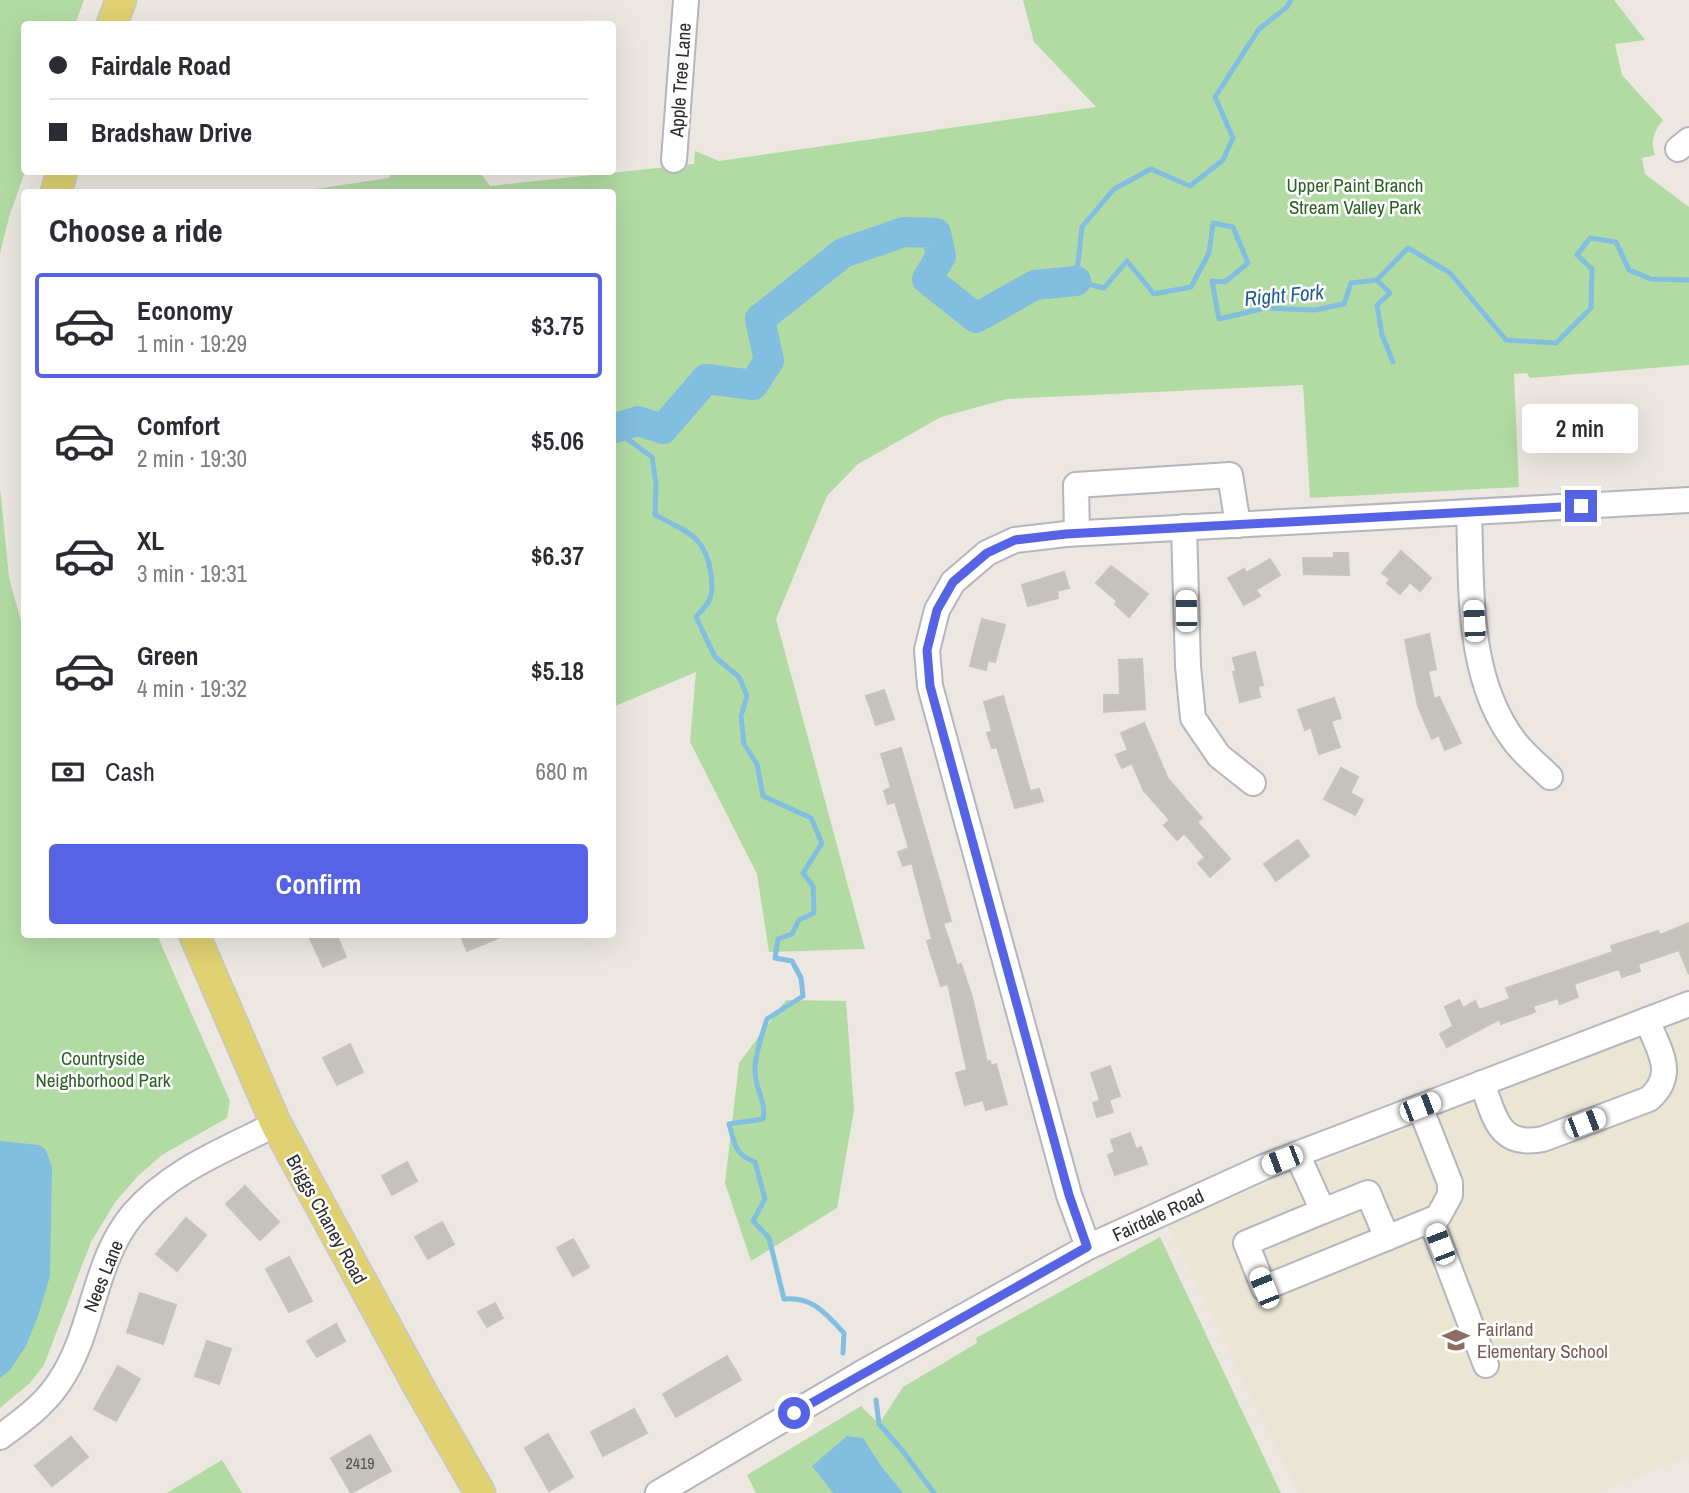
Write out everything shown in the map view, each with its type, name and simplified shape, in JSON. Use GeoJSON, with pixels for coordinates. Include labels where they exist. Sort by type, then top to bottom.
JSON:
{"type":"FeatureCollection","features":[{"type":"Feature","properties":{"kind":"main road"},"geometry":{"type":"LineString","coordinates":[[113,21],[121,0]]}},
{"type":"Feature","properties":{"kind":"main road","name":"Briggs Chaney Road"},"geometry":{"type":"LineString","coordinates":[[196,938],[276,1124],[480,1493]]}},
{"type":"Feature","properties":{"kind":"street","name":"Apple Tree Lane"},"geometry":{"type":"LineString","coordinates":[[674,160],[686,0]]}},
{"type":"Feature","properties":{"kind":"street"},"geometry":{"type":"LineString","coordinates":[[1077,533],[1076,485],[1230,475],[1238,525]]}},
{"type":"Feature","properties":{"kind":"street"},"geometry":{"type":"LineString","coordinates":[[1087,1247],[1069,1195],[930,686],[927,650],[937,610],[953,582],[987,553],[1015,540],[1077,533],[1689,500]]}},
{"type":"Feature","properties":{"kind":"street"},"geometry":{"type":"LineString","coordinates":[[1469,513],[1474,621],[1482,673],[1492,702],[1515,743],[1550,777]]}},
{"type":"Feature","properties":{"kind":"street"},"geometry":{"type":"LineString","coordinates":[[1184,527],[1188,666],[1194,718],[1219,756],[1253,783]]}},
{"type":"Feature","properties":{"kind":"street","name":"Fairdale Road"},"geometry":{"type":"LineString","coordinates":[[658,1493],[862,1373],[1087,1247],[1266,1166],[1689,1004]]}},
{"type":"Feature","properties":{"kind":"street"},"geometry":{"type":"LineString","coordinates":[[1482,1083],[1497,1123],[1506,1135],[1517,1141],[1543,1139],[1649,1099],[1664,1081],[1665,1069],[1647,1020]]}},
{"type":"Feature","properties":{"kind":"street"},"geometry":{"type":"LineString","coordinates":[[1387,1238],[1368,1193],[1246,1243],[1264,1288],[1387,1238],[1438,1217],[1450,1195],[1450,1183],[1420,1107]]}},
{"type":"Feature","properties":{"kind":"street","name":"Nees Lane"},"geometry":{"type":"LineString","coordinates":[[0,1437],[41,1406],[60,1382],[75,1353],[116,1239],[134,1214],[178,1173],[276,1124]]}},
{"type":"Feature","properties":{"kind":"street"},"geometry":{"type":"LineString","coordinates":[[1297,1154],[1323,1211]]}},
{"type":"Feature","properties":{"kind":"street"},"geometry":{"type":"LineString","coordinates":[[1431,1220],[1486,1365]]}},
{"type":"Feature","properties":{"kind":"shaded area","name":"Fairland Elementary School"},"geometry":{"type":"Polygon","coordinates":[[[1689,1018],[1689,1456],[1596,1493],[1299,1493],[1166,1224],[1689,1018]]]}},
{"type":"Feature","properties":{"kind":"green space"},"geometry":{"type":"Polygon","coordinates":[[[0,0],[84,0],[76,21],[21,21],[21,175],[24,175],[9,217],[0,254],[0,0]]]}},
{"type":"Feature","properties":{"kind":"green space","name":"Upper Paint Branch Stream Valley Park"},"geometry":{"type":"Polygon","coordinates":[[[1023,0],[1614,0],[1645,40],[1615,44],[1622,75],[1663,120],[1654,136],[1655,155],[1642,158],[1645,174],[1689,207],[1689,365],[1530,378],[1527,373],[1514,374],[1519,487],[1310,498],[1303,385],[1007,399],[941,417],[858,464],[827,496],[776,619],[865,949],[769,952],[757,874],[690,742],[696,672],[616,706],[616,189],[315,189],[389,178],[390,175],[482,175],[490,186],[616,175],[616,172],[694,164],[695,151],[719,161],[1096,107],[1034,42],[1023,0]]]}},
{"type":"Feature","properties":{"kind":"green space","name":"Countryside Neighborhood Park"},"geometry":{"type":"Polygon","coordinates":[[[0,487],[9,578],[21,621],[21,938],[158,938],[230,1101],[227,1118],[162,1155],[138,1176],[116,1201],[91,1242],[44,1365],[30,1383],[0,1408],[0,487]]]}},
{"type":"Feature","properties":{"kind":"green space"},"geometry":{"type":"Polygon","coordinates":[[[786,1000],[846,1001],[854,1110],[837,1208],[751,1261],[725,1183],[739,1063],[786,1000]]]}},
{"type":"Feature","properties":{"kind":"green space"},"geometry":{"type":"Polygon","coordinates":[[[1160,1237],[1281,1493],[756,1493],[747,1475],[861,1406],[879,1424],[903,1387],[977,1343],[976,1338],[1160,1237]]]}},
{"type":"Feature","properties":{"kind":"green space"},"geometry":{"type":"Polygon","coordinates":[[[222,1460],[242,1493],[167,1493],[222,1460]]]}},
{"type":"Feature","properties":{"kind":"water"},"geometry":{"type":"Polygon","coordinates":[[[0,1141],[39,1145],[46,1150],[52,1167],[50,1276],[26,1346],[10,1370],[0,1378],[0,1141]]]}},
{"type":"Feature","properties":{"kind":"water"},"geometry":{"type":"Polygon","coordinates":[[[847,1436],[863,1438],[903,1493],[833,1493],[812,1466],[847,1436]]]}},
{"type":"Feature","properties":{"kind":"building"},"geometry":{"type":"Polygon","coordinates":[[[1401,551],[1431,578],[1420,591],[1410,582],[1400,594],[1387,583],[1390,579],[1382,573],[1401,551]]]}},
{"type":"Feature","properties":{"kind":"building"},"geometry":{"type":"Polygon","coordinates":[[[1334,553],[1348,553],[1349,575],[1304,574],[1303,558],[1334,558],[1334,553]]]}},
{"type":"Feature","properties":{"kind":"building"},"geometry":{"type":"Polygon","coordinates":[[[1270,559],[1280,575],[1256,590],[1260,596],[1244,605],[1228,578],[1244,569],[1246,573],[1270,559]]]}},
{"type":"Feature","properties":{"kind":"building"},"geometry":{"type":"Polygon","coordinates":[[[1111,566],[1148,594],[1129,617],[1115,604],[1117,601],[1096,583],[1111,566]]]}},
{"type":"Feature","properties":{"kind":"building"},"geometry":{"type":"Polygon","coordinates":[[[1064,572],[1069,588],[1057,591],[1058,598],[1028,606],[1022,585],[1064,572]]]}},
{"type":"Feature","properties":{"kind":"building"},"geometry":{"type":"Polygon","coordinates":[[[982,619],[1005,625],[995,662],[988,660],[986,670],[970,666],[982,619]]]}},
{"type":"Feature","properties":{"kind":"building"},"geometry":{"type":"Polygon","coordinates":[[[1429,634],[1436,669],[1428,671],[1434,699],[1439,697],[1461,743],[1445,750],[1439,735],[1432,739],[1418,706],[1405,640],[1429,634]]]}},
{"type":"Feature","properties":{"kind":"building"},"geometry":{"type":"Polygon","coordinates":[[[1255,652],[1263,685],[1258,686],[1260,697],[1240,702],[1233,672],[1236,671],[1233,658],[1255,652]]]}},
{"type":"Feature","properties":{"kind":"building"},"geometry":{"type":"Polygon","coordinates":[[[1142,659],[1145,709],[1104,712],[1104,695],[1120,695],[1119,660],[1142,659]]]}},
{"type":"Feature","properties":{"kind":"building"},"geometry":{"type":"Polygon","coordinates":[[[884,690],[894,719],[876,725],[866,696],[884,690]]]}},
{"type":"Feature","properties":{"kind":"building"},"geometry":{"type":"Polygon","coordinates":[[[1003,696],[1030,791],[1039,789],[1043,801],[1015,808],[997,747],[992,748],[987,733],[992,731],[984,702],[1003,696]]]}},
{"type":"Feature","properties":{"kind":"building"},"geometry":{"type":"Polygon","coordinates":[[[1334,698],[1341,718],[1331,721],[1340,747],[1319,754],[1311,727],[1305,730],[1298,710],[1334,698]]]}},
{"type":"Feature","properties":{"kind":"building"},"geometry":{"type":"Polygon","coordinates":[[[1144,723],[1168,779],[1202,818],[1197,822],[1230,859],[1210,877],[1198,863],[1205,857],[1184,833],[1177,840],[1164,825],[1170,820],[1144,791],[1132,763],[1122,768],[1116,755],[1128,750],[1121,733],[1144,723]]]}},
{"type":"Feature","properties":{"kind":"building"},"geometry":{"type":"Polygon","coordinates":[[[901,748],[951,921],[943,923],[957,965],[961,964],[972,997],[987,1062],[990,1061],[991,1066],[996,1064],[1007,1104],[986,1110],[983,1100],[965,1105],[956,1073],[967,1070],[948,984],[941,986],[927,941],[932,939],[912,863],[903,866],[898,852],[909,848],[895,802],[888,804],[884,791],[891,787],[881,754],[901,748]]]}},
{"type":"Feature","properties":{"kind":"building"},"geometry":{"type":"Polygon","coordinates":[[[1341,768],[1358,777],[1350,793],[1363,800],[1355,815],[1324,799],[1341,768]]]}},
{"type":"Feature","properties":{"kind":"building"},"geometry":{"type":"Polygon","coordinates":[[[1298,840],[1309,856],[1276,881],[1264,864],[1298,840]]]}},
{"type":"Feature","properties":{"kind":"building"},"geometry":{"type":"Polygon","coordinates":[[[1689,923],[1689,974],[1679,950],[1638,964],[1640,971],[1622,977],[1619,969],[1574,984],[1578,997],[1560,1004],[1558,998],[1533,1006],[1535,1012],[1501,1024],[1500,1019],[1447,1047],[1440,1034],[1453,1026],[1445,1007],[1459,1000],[1463,1008],[1475,1001],[1479,1010],[1510,999],[1506,988],[1613,952],[1611,946],[1658,931],[1660,935],[1689,923]]]}},
{"type":"Feature","properties":{"kind":"building"},"geometry":{"type":"Polygon","coordinates":[[[310,938],[338,938],[346,957],[323,967],[310,938]]]}},
{"type":"Feature","properties":{"kind":"building"},"geometry":{"type":"Polygon","coordinates":[[[462,938],[498,938],[467,951],[462,938]]]}},
{"type":"Feature","properties":{"kind":"building"},"geometry":{"type":"Polygon","coordinates":[[[350,1044],[363,1072],[337,1085],[323,1058],[350,1044]]]}},
{"type":"Feature","properties":{"kind":"building"},"geometry":{"type":"Polygon","coordinates":[[[1110,1066],[1120,1096],[1109,1100],[1113,1112],[1097,1117],[1093,1103],[1100,1100],[1091,1073],[1110,1066]]]}},
{"type":"Feature","properties":{"kind":"building"},"geometry":{"type":"Polygon","coordinates":[[[1130,1133],[1136,1149],[1141,1147],[1147,1164],[1115,1175],[1108,1155],[1115,1152],[1111,1140],[1130,1133]]]}},
{"type":"Feature","properties":{"kind":"building"},"geometry":{"type":"Polygon","coordinates":[[[407,1162],[417,1181],[392,1195],[382,1176],[407,1162]]]}},
{"type":"Feature","properties":{"kind":"building"},"geometry":{"type":"Polygon","coordinates":[[[245,1186],[279,1222],[260,1240],[226,1204],[245,1186]]]}},
{"type":"Feature","properties":{"kind":"building"},"geometry":{"type":"Polygon","coordinates":[[[186,1218],[206,1235],[177,1271],[156,1254],[186,1218]]]}},
{"type":"Feature","properties":{"kind":"building"},"geometry":{"type":"Polygon","coordinates":[[[442,1222],[454,1244],[428,1259],[415,1237],[442,1222]]]}},
{"type":"Feature","properties":{"kind":"building"},"geometry":{"type":"Polygon","coordinates":[[[573,1239],[589,1267],[573,1276],[557,1248],[573,1239]]]}},
{"type":"Feature","properties":{"kind":"building"},"geometry":{"type":"Polygon","coordinates":[[[289,1257],[312,1301],[289,1312],[266,1269],[289,1257]]]}},
{"type":"Feature","properties":{"kind":"building"},"geometry":{"type":"Polygon","coordinates":[[[140,1293],[176,1305],[163,1344],[127,1332],[140,1293]]]}},
{"type":"Feature","properties":{"kind":"building"},"geometry":{"type":"Polygon","coordinates":[[[495,1303],[503,1318],[487,1327],[478,1312],[495,1303]]]}},
{"type":"Feature","properties":{"kind":"building"},"geometry":{"type":"Polygon","coordinates":[[[336,1324],[345,1341],[317,1357],[307,1341],[336,1324]]]}},
{"type":"Feature","properties":{"kind":"building"},"geometry":{"type":"Polygon","coordinates":[[[207,1341],[231,1349],[219,1384],[195,1376],[207,1341]]]}},
{"type":"Feature","properties":{"kind":"building"},"geometry":{"type":"Polygon","coordinates":[[[727,1356],[741,1380],[676,1417],[663,1394],[727,1356]]]}},
{"type":"Feature","properties":{"kind":"building"},"geometry":{"type":"Polygon","coordinates":[[[118,1366],[140,1379],[116,1421],[94,1409],[118,1366]]]}},
{"type":"Feature","properties":{"kind":"building"},"geometry":{"type":"Polygon","coordinates":[[[634,1409],[647,1433],[603,1456],[591,1432],[634,1409]]]}},
{"type":"Feature","properties":{"kind":"building"},"geometry":{"type":"Polygon","coordinates":[[[548,1434],[573,1477],[549,1491],[525,1448],[548,1434]]]}},
{"type":"Feature","properties":{"kind":"building"},"geometry":{"type":"Polygon","coordinates":[[[370,1435],[391,1471],[351,1493],[331,1458],[370,1435]]]}},
{"type":"Feature","properties":{"kind":"building"},"geometry":{"type":"Polygon","coordinates":[[[71,1437],[88,1457],[52,1486],[35,1466],[71,1437]]]}},
{"type":"Feature","properties":{"kind":"waterway","name":"Right Fork"},"geometry":{"type":"LineString","coordinates":[[1291,0],[1287,7],[1259,29],[1215,97],[1233,138],[1223,160],[1190,186],[1151,169],[1114,189],[1082,227],[1076,281],[1104,288],[1127,261],[1154,294],[1191,287],[1209,253],[1213,223],[1233,227],[1248,263],[1225,282],[1212,281],[1219,319],[1265,308],[1315,310],[1344,304],[1351,283],[1377,280],[1408,248],[1450,273],[1506,340],[1556,343],[1591,308],[1592,269],[1577,255],[1590,238],[1616,242],[1629,270],[1651,279],[1689,280]]}},
{"type":"Feature","properties":{"kind":"waterway"},"geometry":{"type":"LineString","coordinates":[[616,428],[638,421],[663,429],[706,379],[753,385],[769,361],[760,319],[843,253],[904,232],[936,233],[941,256],[927,279],[976,318],[1035,285],[1076,281]]}},
{"type":"Feature","properties":{"kind":"waterway"},"geometry":{"type":"LineString","coordinates":[[1377,280],[1390,293],[1377,305],[1382,335],[1393,362]]}},
{"type":"Feature","properties":{"kind":"waterway"},"geometry":{"type":"LineString","coordinates":[[616,434],[626,438],[652,457],[656,484],[655,515],[693,536],[704,551],[711,574],[712,593],[696,617],[715,657],[739,677],[747,696],[741,716],[744,744],[757,764],[763,796],[811,818],[822,843],[803,873],[813,886],[814,913],[799,920],[792,934],[778,939],[775,958],[792,961],[801,978],[803,996],[767,1019],[757,1050],[755,1069],[763,1119],[729,1124],[739,1152],[755,1162],[765,1199],[753,1221],[769,1238],[784,1299],[803,1300],[825,1313],[844,1333],[843,1353]]}},
{"type":"Feature","properties":{"kind":"waterway"},"geometry":{"type":"LineString","coordinates":[[876,1400],[879,1424],[934,1493]]}},
{"type":"Feature","properties":{"kind":"place","name":"Fairland Elementary School"},"geometry":{"type":"Point","coordinates":[1456,1340]}},
{"type":"Feature","properties":{"kind":"route"},"geometry":{"type":"LineString","coordinates":[[794,1413],[1087,1247],[1069,1195],[930,686],[927,650],[937,610],[953,582],[987,553],[1015,540],[1066,534],[1581,506]]}}]}
